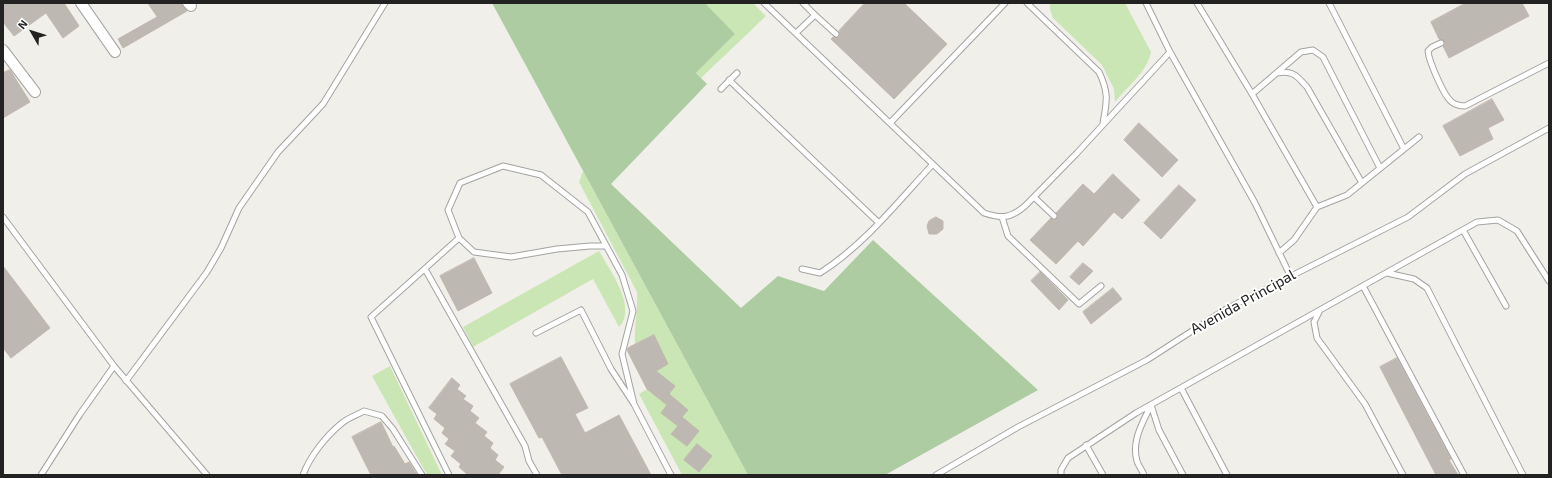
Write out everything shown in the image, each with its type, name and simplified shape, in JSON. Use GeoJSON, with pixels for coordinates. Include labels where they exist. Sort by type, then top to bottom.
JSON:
{"type":"FeatureCollection","features":[{"type":"Feature","properties":{"kind":"street"},"geometry":{"type":"LineString","coordinates":[[81,3],[115,52]]}},
{"type":"Feature","properties":{"kind":"street"},"geometry":{"type":"LineString","coordinates":[[3,50],[35,92]]}},
{"type":"Feature","properties":{"kind":"lane"},"geometry":{"type":"LineString","coordinates":[[126,381],[207,272],[221,248],[239,208],[278,152],[323,104],[385,3]]}},
{"type":"Feature","properties":{"kind":"lane"},"geometry":{"type":"LineString","coordinates":[[764,3],[984,214],[995,217],[1017,214],[1170,52]]}},
{"type":"Feature","properties":{"kind":"lane"},"geometry":{"type":"LineString","coordinates":[[803,3],[836,34]]}},
{"type":"Feature","properties":{"kind":"lane"},"geometry":{"type":"LineString","coordinates":[[890,123],[1005,3]]}},
{"type":"Feature","properties":{"kind":"lane"},"geometry":{"type":"LineString","coordinates":[[1146,3],[1170,52],[1255,203],[1290,275]]}},
{"type":"Feature","properties":{"kind":"lane"},"geometry":{"type":"LineString","coordinates":[[1197,3],[1252,94],[1317,207]]}},
{"type":"Feature","properties":{"kind":"lane"},"geometry":{"type":"LineString","coordinates":[[1329,3],[1404,149]]}},
{"type":"Feature","properties":{"kind":"lane"},"geometry":{"type":"LineString","coordinates":[[1030,4],[1099,72],[1106,85],[1107,100],[1103,124]]}},
{"type":"Feature","properties":{"kind":"lane"},"geometry":{"type":"LineString","coordinates":[[796,33],[815,14]]}},
{"type":"Feature","properties":{"kind":"lane"},"geometry":{"type":"LineString","coordinates":[[1441,43],[1432,47],[1428,51],[1429,59],[1449,99],[1458,106],[1465,106],[1549,63]]}},
{"type":"Feature","properties":{"kind":"lane"},"geometry":{"type":"LineString","coordinates":[[1252,94],[1301,52],[1313,50],[1323,57],[1380,168]]}},
{"type":"Feature","properties":{"kind":"lane"},"geometry":{"type":"LineString","coordinates":[[1276,73],[1287,72],[1297,76],[1307,87],[1362,183]]}},
{"type":"Feature","properties":{"kind":"lane"},"geometry":{"type":"LineString","coordinates":[[721,89],[737,73]]}},
{"type":"Feature","properties":{"kind":"lane"},"geometry":{"type":"LineString","coordinates":[[729,80],[879,224]]}},
{"type":"Feature","properties":{"kind":"lane","name":"Avenida Principal"},"geometry":{"type":"LineString","coordinates":[[936,475],[1018,427],[1146,360],[1226,309],[1290,275],[1408,217],[1465,174],[1549,128]]}},
{"type":"Feature","properties":{"kind":"lane"},"geometry":{"type":"LineString","coordinates":[[1279,253],[1294,240],[1317,207],[1347,195],[1419,137]]}},
{"type":"Feature","properties":{"kind":"lane"},"geometry":{"type":"LineString","coordinates":[[802,269],[820,273],[829,267],[868,235],[932,165]]}},
{"type":"Feature","properties":{"kind":"lane"},"geometry":{"type":"LineString","coordinates":[[606,246],[557,249],[511,257],[474,252],[459,238],[448,210],[460,183],[503,166],[541,175],[588,212],[622,275],[633,311],[622,354],[634,404]]}},
{"type":"Feature","properties":{"kind":"lane"},"geometry":{"type":"LineString","coordinates":[[1034,197],[1054,216]]}},
{"type":"Feature","properties":{"kind":"lane"},"geometry":{"type":"LineString","coordinates":[[3,217],[114,366],[207,475]]}},
{"type":"Feature","properties":{"kind":"lane"},"geometry":{"type":"LineString","coordinates":[[1002,217],[1008,236],[1078,304],[1101,286]]}},
{"type":"Feature","properties":{"kind":"lane"},"geometry":{"type":"LineString","coordinates":[[1061,475],[1061,470],[1068,458],[1086,445],[1151,405],[1477,222],[1498,220],[1517,231],[1549,281]]}},
{"type":"Feature","properties":{"kind":"lane"},"geometry":{"type":"LineString","coordinates":[[1463,230],[1506,306]]}},
{"type":"Feature","properties":{"kind":"lane"},"geometry":{"type":"LineString","coordinates":[[449,475],[371,317],[459,238]]}},
{"type":"Feature","properties":{"kind":"lane"},"geometry":{"type":"LineString","coordinates":[[425,269],[525,446],[529,461],[537,475]]}},
{"type":"Feature","properties":{"kind":"lane"},"geometry":{"type":"LineString","coordinates":[[1387,273],[1414,279],[1427,288],[1523,475]]}},
{"type":"Feature","properties":{"kind":"lane"},"geometry":{"type":"LineString","coordinates":[[1363,286],[1464,475]]}},
{"type":"Feature","properties":{"kind":"lane"},"geometry":{"type":"LineString","coordinates":[[536,333],[581,310],[611,369],[634,404],[671,475]]}},
{"type":"Feature","properties":{"kind":"lane"},"geometry":{"type":"LineString","coordinates":[[1321,310],[1314,322],[1317,338],[1365,404],[1403,475]]}},
{"type":"Feature","properties":{"kind":"lane"},"geometry":{"type":"LineString","coordinates":[[41,475],[80,414],[114,366]]}},
{"type":"Feature","properties":{"kind":"lane"},"geometry":{"type":"LineString","coordinates":[[1181,388],[1227,475]]}},
{"type":"Feature","properties":{"kind":"lane"},"geometry":{"type":"LineString","coordinates":[[1144,475],[1137,461],[1135,450],[1138,434],[1151,405]]}},
{"type":"Feature","properties":{"kind":"lane"},"geometry":{"type":"LineString","coordinates":[[1151,405],[1159,430],[1183,475]]}},
{"type":"Feature","properties":{"kind":"lane"},"geometry":{"type":"LineString","coordinates":[[303,475],[306,468],[326,439],[343,422],[364,411],[382,416],[393,429],[422,475]]}},
{"type":"Feature","properties":{"kind":"lane"},"geometry":{"type":"LineString","coordinates":[[1086,445],[1102,475]]}},
{"type":"Feature","properties":{"kind":"green space"},"geometry":{"type":"Polygon","coordinates":[[[492,3],[705,3],[735,34],[696,73],[707,84],[611,184],[741,308],[778,276],[824,291],[873,240],[1038,390],[885,475],[748,475],[492,3]]]}},
{"type":"Feature","properties":{"kind":"green space"},"geometry":{"type":"Polygon","coordinates":[[[705,3],[753,3],[766,16],[701,78],[696,73],[735,34],[705,3]]]}},
{"type":"Feature","properties":{"kind":"green space"},"geometry":{"type":"Polygon","coordinates":[[[1050,3],[1125,3],[1151,52],[1149,59],[1141,73],[1115,102],[1114,89],[1102,65],[1053,18],[1050,3]]]}},
{"type":"Feature","properties":{"kind":"green space"},"geometry":{"type":"Polygon","coordinates":[[[583,171],[748,475],[682,475],[639,394],[647,389],[627,349],[635,344],[637,292],[579,182],[583,171]]]}},
{"type":"Feature","properties":{"kind":"green space"},"geometry":{"type":"Polygon","coordinates":[[[599,251],[622,293],[625,311],[624,319],[619,327],[593,279],[473,347],[463,327],[599,251]]]}},
{"type":"Feature","properties":{"kind":"green space"},"geometry":{"type":"Polygon","coordinates":[[[390,366],[442,475],[427,475],[372,376],[390,366]]]}},
{"type":"Feature","properties":{"kind":"building"},"geometry":{"type":"Polygon","coordinates":[[[3,3],[64,3],[79,26],[63,38],[46,13],[14,36],[3,22],[3,3]]]}},
{"type":"Feature","properties":{"kind":"building"},"geometry":{"type":"Polygon","coordinates":[[[148,3],[182,3],[187,11],[123,48],[118,39],[157,17],[148,3]]]}},
{"type":"Feature","properties":{"kind":"building"},"geometry":{"type":"Polygon","coordinates":[[[865,3],[904,3],[947,44],[894,99],[831,39],[833,37],[839,37],[839,31],[865,3]]]}},
{"type":"Feature","properties":{"kind":"building"},"geometry":{"type":"Polygon","coordinates":[[[1466,3],[1522,3],[1529,16],[1449,58],[1443,46],[1445,44],[1444,41],[1439,39],[1431,22],[1466,3]]]}},
{"type":"Feature","properties":{"kind":"building"},"geometry":{"type":"Polygon","coordinates":[[[10,70],[30,102],[3,118],[3,73],[10,70]]]}},
{"type":"Feature","properties":{"kind":"building"},"geometry":{"type":"Polygon","coordinates":[[[1492,99],[1504,120],[1488,128],[1493,139],[1460,156],[1443,126],[1492,99]]]}},
{"type":"Feature","properties":{"kind":"building"},"geometry":{"type":"Polygon","coordinates":[[[1139,123],[1178,160],[1162,177],[1124,140],[1139,123]]]}},
{"type":"Feature","properties":{"kind":"building"},"geometry":{"type":"Polygon","coordinates":[[[1113,174],[1140,200],[1122,219],[1114,212],[1083,246],[1078,241],[1056,264],[1030,240],[1051,218],[1053,220],[1057,218],[1058,215],[1056,213],[1083,184],[1094,194],[1113,174]]]}},
{"type":"Feature","properties":{"kind":"building"},"geometry":{"type":"Polygon","coordinates":[[[1179,185],[1196,200],[1161,239],[1144,223],[1179,185]]]}},
{"type":"Feature","properties":{"kind":"building"},"geometry":{"type":"Polygon","coordinates":[[[936,217],[943,221],[943,229],[937,234],[929,234],[927,226],[929,221],[936,217]]]}},
{"type":"Feature","properties":{"kind":"building"},"geometry":{"type":"Polygon","coordinates":[[[474,258],[492,293],[458,311],[440,276],[474,258]]]}},
{"type":"Feature","properties":{"kind":"building"},"geometry":{"type":"Polygon","coordinates":[[[1083,263],[1093,271],[1079,285],[1070,277],[1083,263]]]}},
{"type":"Feature","properties":{"kind":"building"},"geometry":{"type":"Polygon","coordinates":[[[3,266],[50,328],[11,358],[3,348],[3,266]]]}},
{"type":"Feature","properties":{"kind":"building"},"geometry":{"type":"Polygon","coordinates":[[[1040,272],[1068,300],[1059,310],[1031,281],[1040,272]]]}},
{"type":"Feature","properties":{"kind":"building"},"geometry":{"type":"Polygon","coordinates":[[[1113,288],[1122,299],[1091,324],[1083,312],[1113,288]]]}},
{"type":"Feature","properties":{"kind":"building"},"geometry":{"type":"Polygon","coordinates":[[[654,335],[668,364],[656,371],[675,386],[669,394],[688,410],[682,417],[699,431],[687,446],[671,434],[678,426],[661,413],[667,405],[647,389],[627,350],[628,348],[654,335]]]}},
{"type":"Feature","properties":{"kind":"building"},"geometry":{"type":"Polygon","coordinates":[[[561,357],[588,408],[575,414],[585,433],[619,415],[651,475],[562,475],[542,437],[539,438],[510,384],[561,357]]]}},
{"type":"Feature","properties":{"kind":"building"},"geometry":{"type":"Polygon","coordinates":[[[1397,358],[1458,475],[1436,475],[1380,367],[1397,358]]]}},
{"type":"Feature","properties":{"kind":"building"},"geometry":{"type":"Polygon","coordinates":[[[452,378],[460,385],[457,389],[466,396],[463,399],[473,406],[470,411],[479,418],[475,423],[487,432],[484,436],[493,443],[490,448],[498,455],[495,460],[504,467],[498,475],[468,475],[459,467],[461,464],[451,456],[455,451],[445,444],[449,439],[442,433],[445,428],[434,419],[437,414],[429,408],[452,378]]]}},
{"type":"Feature","properties":{"kind":"building"},"geometry":{"type":"Polygon","coordinates":[[[381,422],[393,447],[394,446],[405,464],[409,462],[417,475],[371,475],[352,437],[381,422]]]}},
{"type":"Feature","properties":{"kind":"building"},"geometry":{"type":"Polygon","coordinates":[[[697,444],[712,456],[699,472],[684,460],[697,444]]]}}]}
